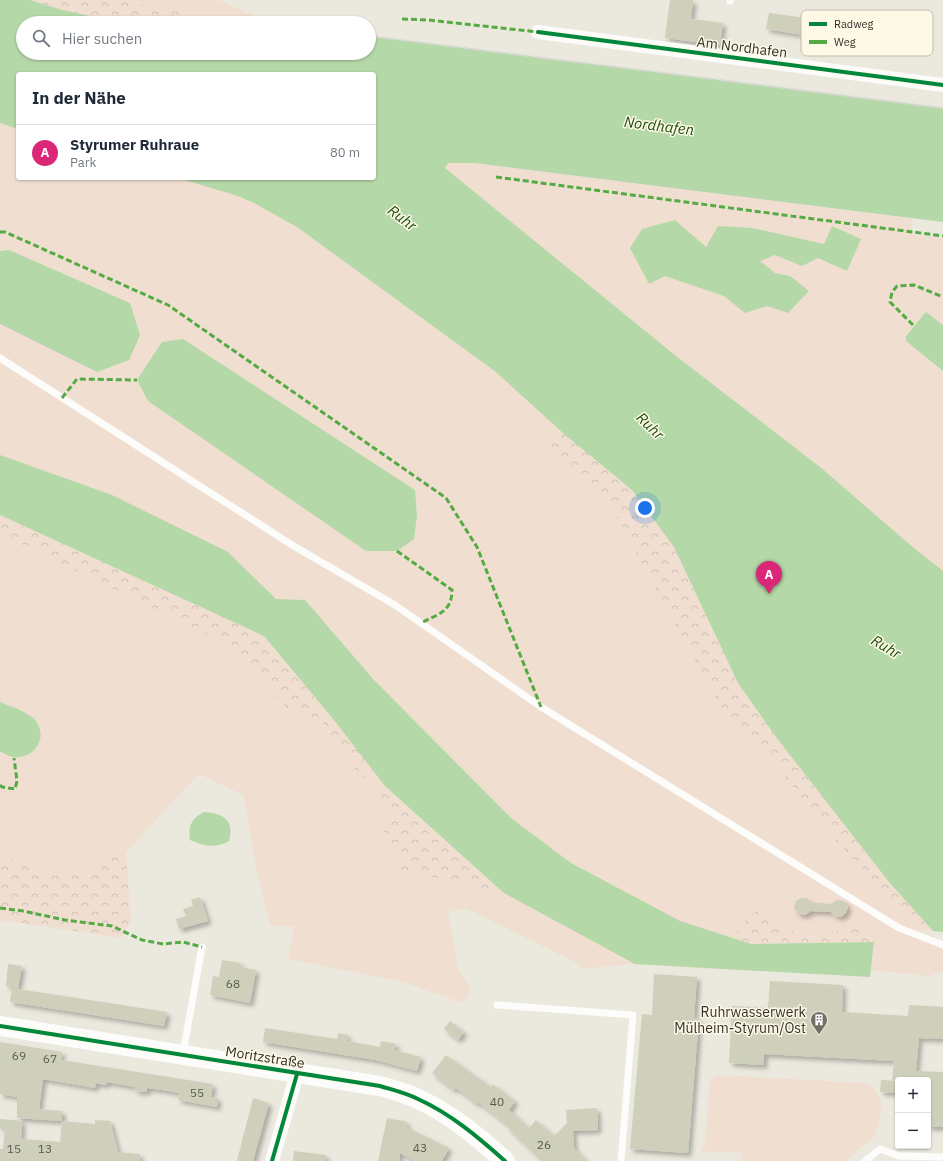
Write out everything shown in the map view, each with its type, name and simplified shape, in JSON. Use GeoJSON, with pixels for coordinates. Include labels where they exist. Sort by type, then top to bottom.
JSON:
{"type":"FeatureCollection","features":[{"type":"Feature","properties":{"kind":"main road","name":"Moritzstraße"},"geometry":{"type":"LineString","coordinates":[[0,1026],[380,1086],[417,1098],[446,1113],[476,1135],[505,1161]]}},
{"type":"Feature","properties":{"kind":"street","name":"Am Nordhafen"},"geometry":{"type":"LineString","coordinates":[[538,32],[943,85]]}},
{"type":"Feature","properties":{"kind":"street"},"geometry":{"type":"LineString","coordinates":[[272,1161],[297,1074]]}},
{"type":"Feature","properties":{"kind":"lane"},"geometry":{"type":"LineString","coordinates":[[0,358],[292,545],[395,605],[541,708],[900,928],[943,946]]}},
{"type":"Feature","properties":{"kind":"lane"},"geometry":{"type":"LineString","coordinates":[[183,1054],[202,947]]}},
{"type":"Feature","properties":{"kind":"lane"},"geometry":{"type":"LineString","coordinates":[[497,1005],[633,1015],[620,1161]]}},
{"type":"Feature","properties":{"kind":"lane"},"geometry":{"type":"LineString","coordinates":[[865,1161],[880,1149],[899,1156],[943,1157]]}},
{"type":"Feature","properties":{"kind":"path"},"geometry":{"type":"LineString","coordinates":[[376,37],[943,108]]}},
{"type":"Feature","properties":{"kind":"green space"},"geometry":{"type":"Polygon","coordinates":[[[30,0],[121,0],[196,16],[90,16],[30,0]]]}},
{"type":"Feature","properties":{"kind":"green space"},"geometry":{"type":"Polygon","coordinates":[[[121,0],[219,0],[254,16],[196,16],[121,0]]]}},
{"type":"Feature","properties":{"kind":"green space"},"geometry":{"type":"Polygon","coordinates":[[[0,13],[16,20],[16,60],[21,60],[18,72],[16,72],[16,180],[376,180],[376,178],[445,168],[448,163],[475,163],[912,218],[912,234],[943,238],[943,325],[926,312],[906,341],[943,371],[943,926],[910,922],[917,930],[943,941],[943,971],[930,976],[871,970],[874,942],[856,927],[813,937],[776,927],[756,910],[750,971],[630,964],[580,969],[579,964],[465,908],[448,912],[458,968],[471,990],[462,1003],[400,981],[288,959],[294,926],[270,926],[258,877],[243,795],[199,774],[126,852],[103,851],[95,872],[76,871],[48,877],[20,861],[0,857],[0,752],[17,757],[27,755],[32,753],[40,743],[30,715],[0,702],[0,324],[97,371],[9,250],[0,251],[0,13]]]}},
{"type":"Feature","properties":{"kind":"green space"},"geometry":{"type":"Polygon","coordinates":[[[563,433],[632,490],[674,547],[738,683],[776,737],[889,882],[933,931],[917,930],[823,826],[784,775],[721,708],[611,506],[539,445],[563,433]]]}},
{"type":"Feature","properties":{"kind":"green space"},"geometry":{"type":"Polygon","coordinates":[[[0,515],[264,636],[376,773],[361,779],[323,723],[288,709],[231,646],[0,534],[0,515]]]}},
{"type":"Feature","properties":{"kind":"green space"},"geometry":{"type":"Polygon","coordinates":[[[385,786],[504,893],[403,871],[384,832],[392,815],[377,799],[385,786]]]}},
{"type":"Feature","properties":{"kind":"green space"},"geometry":{"type":"Polygon","coordinates":[[[103,851],[126,852],[131,921],[121,938],[0,920],[0,857],[20,861],[48,877],[76,871],[95,872],[103,851]]]}},
{"type":"Feature","properties":{"kind":"green space"},"geometry":{"type":"Polygon","coordinates":[[[756,910],[776,927],[813,937],[856,927],[874,942],[751,944],[730,938],[756,910]]]}},
{"type":"Feature","properties":{"kind":"green space"},"geometry":{"type":"Polygon","coordinates":[[[721,1075],[864,1083],[874,1088],[881,1100],[881,1114],[875,1135],[846,1161],[740,1161],[743,1153],[699,1151],[705,1144],[710,1080],[721,1075]]]}},
{"type":"Feature","properties":{"kind":"water"},"geometry":{"type":"Polygon","coordinates":[[[0,0],[30,0],[90,16],[16,16],[16,60],[376,60],[376,37],[943,108],[943,222],[475,163],[448,163],[445,168],[676,356],[820,467],[915,549],[943,571],[943,932],[933,931],[889,882],[776,737],[738,683],[674,547],[632,490],[563,433],[496,372],[297,227],[254,203],[238,196],[185,180],[376,180],[376,72],[16,72],[16,128],[0,123],[0,0]]]}},
{"type":"Feature","properties":{"kind":"water"},"geometry":{"type":"Polygon","coordinates":[[[675,220],[706,247],[718,226],[753,228],[824,244],[832,226],[861,239],[847,271],[818,258],[802,266],[775,255],[760,261],[775,273],[790,276],[809,291],[788,313],[767,306],[745,313],[724,296],[665,276],[649,284],[630,248],[642,229],[675,220]]]}},
{"type":"Feature","properties":{"kind":"water"},"geometry":{"type":"Polygon","coordinates":[[[9,250],[130,303],[140,335],[129,360],[97,372],[0,324],[0,251],[9,250]]]}},
{"type":"Feature","properties":{"kind":"water"},"geometry":{"type":"Polygon","coordinates":[[[926,312],[943,325],[943,371],[906,341],[906,336],[926,312]]]}},
{"type":"Feature","properties":{"kind":"water"},"geometry":{"type":"Polygon","coordinates":[[[183,339],[415,490],[417,516],[414,539],[397,551],[366,551],[148,401],[137,380],[162,342],[183,339]]]}},
{"type":"Feature","properties":{"kind":"water"},"geometry":{"type":"Polygon","coordinates":[[[0,455],[112,495],[228,552],[276,599],[305,600],[374,680],[511,818],[571,863],[680,921],[751,944],[874,942],[870,977],[635,964],[504,893],[385,786],[330,715],[264,636],[0,515],[0,455]]]}},
{"type":"Feature","properties":{"kind":"water"},"geometry":{"type":"Polygon","coordinates":[[[0,702],[28,714],[35,720],[41,733],[38,746],[34,751],[22,757],[14,757],[0,752],[0,702]]]}},
{"type":"Feature","properties":{"kind":"water"},"geometry":{"type":"Polygon","coordinates":[[[204,812],[217,814],[226,819],[230,828],[229,841],[224,844],[210,846],[190,840],[191,823],[196,817],[204,812]]]}},
{"type":"Feature","properties":{"kind":"building"},"geometry":{"type":"Polygon","coordinates":[[[670,0],[693,0],[691,19],[723,23],[720,45],[665,38],[670,0]]]}},
{"type":"Feature","properties":{"kind":"building"},"geometry":{"type":"Polygon","coordinates":[[[769,13],[801,17],[801,35],[766,29],[769,13]]]}},
{"type":"Feature","properties":{"kind":"building"},"geometry":{"type":"Polygon","coordinates":[[[200,897],[208,921],[179,929],[176,919],[186,916],[183,909],[193,906],[191,900],[200,897]]]}},
{"type":"Feature","properties":{"kind":"building"},"geometry":{"type":"Polygon","coordinates":[[[801,898],[808,899],[810,902],[831,904],[837,900],[844,901],[848,907],[846,913],[841,917],[834,916],[831,912],[811,911],[805,915],[798,914],[794,908],[796,901],[801,898]]]}},
{"type":"Feature","properties":{"kind":"building"},"geometry":{"type":"Polygon","coordinates":[[[222,960],[241,963],[240,967],[256,970],[250,1003],[210,995],[213,976],[219,977],[222,960]]]}},
{"type":"Feature","properties":{"kind":"building"},"geometry":{"type":"Polygon","coordinates":[[[8,964],[22,966],[18,988],[6,986],[8,964]]]}},
{"type":"Feature","properties":{"kind":"building"},"geometry":{"type":"Polygon","coordinates":[[[654,974],[697,977],[694,1018],[699,1018],[688,1153],[630,1149],[642,1014],[652,1015],[654,974]]]}},
{"type":"Feature","properties":{"kind":"building","name":"Ruhrwasserwerk Mülheim-Styrum/Ost"},"geometry":{"type":"Polygon","coordinates":[[[770,981],[843,985],[842,1012],[908,1016],[909,1005],[943,1007],[943,1039],[919,1038],[916,1071],[943,1072],[943,1127],[931,1127],[931,1077],[895,1077],[895,1080],[892,1080],[894,1061],[764,1054],[764,1065],[729,1063],[732,1006],[768,1008],[770,981]]]}},
{"type":"Feature","properties":{"kind":"building"},"geometry":{"type":"Polygon","coordinates":[[[12,988],[167,1012],[164,1026],[10,1002],[12,988]]]}},
{"type":"Feature","properties":{"kind":"building"},"geometry":{"type":"Polygon","coordinates":[[[450,1021],[464,1032],[458,1040],[444,1029],[450,1021]]]}},
{"type":"Feature","properties":{"kind":"building"},"geometry":{"type":"Polygon","coordinates":[[[265,1028],[337,1039],[338,1033],[348,1035],[347,1041],[380,1047],[381,1041],[396,1044],[394,1050],[421,1057],[417,1071],[376,1060],[263,1042],[265,1028]]]}},
{"type":"Feature","properties":{"kind":"building"},"geometry":{"type":"Polygon","coordinates":[[[0,1042],[62,1052],[61,1060],[213,1084],[211,1097],[218,1098],[217,1107],[178,1100],[179,1093],[163,1090],[147,1088],[147,1092],[134,1091],[135,1087],[107,1082],[106,1085],[96,1083],[95,1088],[43,1079],[39,1109],[62,1111],[62,1121],[17,1118],[17,1097],[0,1094],[0,1042]]]}},
{"type":"Feature","properties":{"kind":"building"},"geometry":{"type":"Polygon","coordinates":[[[446,1055],[491,1087],[493,1084],[515,1101],[509,1110],[529,1128],[536,1120],[554,1136],[567,1123],[566,1110],[597,1108],[598,1130],[573,1131],[574,1148],[587,1161],[542,1161],[507,1127],[509,1126],[478,1102],[477,1104],[456,1088],[454,1090],[432,1073],[446,1055]]]}},
{"type":"Feature","properties":{"kind":"building"},"geometry":{"type":"Polygon","coordinates":[[[881,1080],[895,1081],[895,1093],[880,1092],[881,1080]]]}},
{"type":"Feature","properties":{"kind":"building"},"geometry":{"type":"Polygon","coordinates":[[[253,1098],[269,1103],[253,1161],[237,1161],[253,1098]]]}},
{"type":"Feature","properties":{"kind":"building"},"geometry":{"type":"Polygon","coordinates":[[[387,1118],[407,1122],[406,1127],[449,1148],[442,1161],[416,1161],[400,1153],[399,1161],[378,1161],[387,1118]]]}},
{"type":"Feature","properties":{"kind":"building"},"geometry":{"type":"Polygon","coordinates":[[[0,1119],[22,1121],[21,1139],[60,1142],[62,1121],[95,1124],[95,1120],[110,1121],[118,1152],[140,1154],[140,1161],[0,1161],[0,1149],[3,1149],[5,1129],[0,1129],[0,1119]]]}},
{"type":"Feature","properties":{"kind":"building"},"geometry":{"type":"Polygon","coordinates":[[[294,1151],[326,1155],[326,1161],[293,1161],[294,1151]]]}},
{"type":"Feature","properties":{"kind":"marked path"},"geometry":{"type":"LineString","coordinates":[[402,19],[428,20],[538,32]]}},
{"type":"Feature","properties":{"kind":"marked path"},"geometry":{"type":"LineString","coordinates":[[496,177],[943,236]]}},
{"type":"Feature","properties":{"kind":"marked path"},"geometry":{"type":"LineString","coordinates":[[0,232],[5,232],[168,305],[446,498],[477,547],[541,707]]}},
{"type":"Feature","properties":{"kind":"marked path"},"geometry":{"type":"LineString","coordinates":[[913,325],[890,302],[892,292],[897,286],[914,285],[943,297]]}},
{"type":"Feature","properties":{"kind":"marked path"},"geometry":{"type":"LineString","coordinates":[[62,398],[77,379],[137,380]]}},
{"type":"Feature","properties":{"kind":"marked path"},"geometry":{"type":"LineString","coordinates":[[397,551],[452,590],[450,603],[447,608],[421,623]]}},
{"type":"Feature","properties":{"kind":"marked path"},"geometry":{"type":"LineString","coordinates":[[0,785],[2,787],[15,789],[17,781],[14,758]]}},
{"type":"Feature","properties":{"kind":"marked path"},"geometry":{"type":"LineString","coordinates":[[0,908],[23,911],[65,920],[112,926],[142,940],[163,944],[183,942],[202,947]]}},
{"type":"Feature","properties":{"kind":"cycle path"},"geometry":{"type":"LineString","coordinates":[[538,32],[943,85]]}},
{"type":"Feature","properties":{"kind":"cycle path"},"geometry":{"type":"LineString","coordinates":[[0,1026],[380,1086],[413,1097],[442,1112],[474,1135],[505,1161]]}},
{"type":"Feature","properties":{"kind":"cycle path"},"geometry":{"type":"LineString","coordinates":[[272,1161],[297,1074]]}},
{"type":"Feature","properties":{"kind":"place","name":"Styrumer Ruhraue"},"geometry":{"type":"Point","coordinates":[769,594]}},
{"type":"Feature","properties":{"kind":"place","name":"Ruhrwasserwerk Mülheim-Styrum/Ost"},"geometry":{"type":"Point","coordinates":[819,1035]}},
{"type":"Feature","properties":{"kind":"water label","name":"Nordhafen"},"geometry":{"type":"Point","coordinates":[659,126]}},
{"type":"Feature","properties":{"kind":"water label","name":"Ruhr"},"geometry":{"type":"Point","coordinates":[402,218]}},
{"type":"Feature","properties":{"kind":"water label","name":"Ruhr"},"geometry":{"type":"Point","coordinates":[650,426]}},
{"type":"Feature","properties":{"kind":"water label","name":"Ruhr"},"geometry":{"type":"Point","coordinates":[886,647]}}]}
